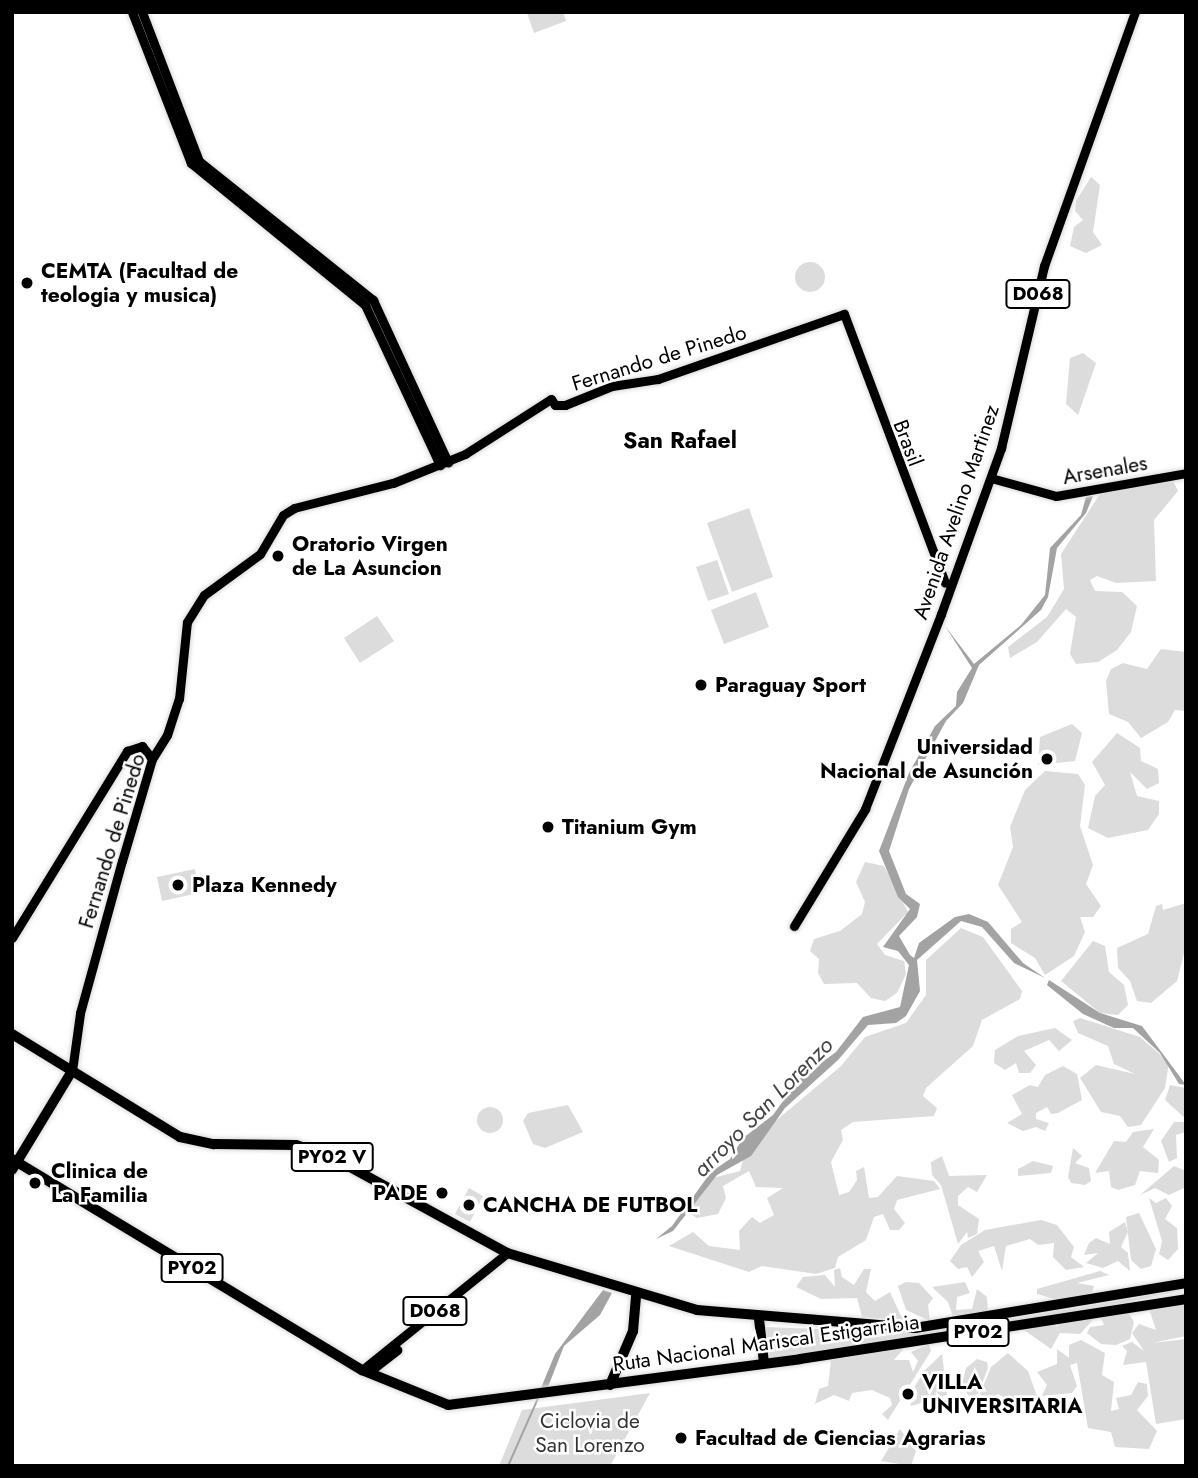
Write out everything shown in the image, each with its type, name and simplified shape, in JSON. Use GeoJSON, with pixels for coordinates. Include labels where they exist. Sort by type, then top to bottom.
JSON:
{"type":"FeatureCollection","features":[{"type":"Feature","properties":{"kind":"highway","name":"PY02 V"},"geometry":{"type":"LineString","coordinates":[[12,1034],[193,1142],[296,1145],[330,1156],[508,1252],[635,1295]]}},
{"type":"Feature","properties":{"kind":"highway","name":"PY02"},"geometry":{"type":"LineString","coordinates":[[72,1071],[14,1164],[365,1372]]}},
{"type":"Feature","properties":{"kind":"highway","name":"Ruta Nacional Mariscal Estigarribia"},"geometry":{"type":"LineString","coordinates":[[635,1295],[759,1319],[915,1328],[1186,1283]]}},
{"type":"Feature","properties":{"kind":"highway"},"geometry":{"type":"LineString","coordinates":[[610,1385],[633,1331],[635,1295]]}},
{"type":"Feature","properties":{"kind":"highway","name":"Ruta Nacional Mariscal Estigarribia"},"geometry":{"type":"LineString","coordinates":[[365,1372],[426,1400],[463,1406],[1186,1299]]}},
{"type":"Feature","properties":{"kind":"highway"},"geometry":{"type":"LineString","coordinates":[[759,1319],[764,1363]]}},
{"type":"Feature","properties":{"kind":"main road"},"geometry":{"type":"LineString","coordinates":[[132,12],[191,163],[365,305],[444,463]]}},
{"type":"Feature","properties":{"kind":"main road"},"geometry":{"type":"LineString","coordinates":[[142,12],[207,172],[373,300],[444,463]]}},
{"type":"Feature","properties":{"kind":"main road","name":"Avenida Avelino Martinez"},"geometry":{"type":"LineString","coordinates":[[794,926],[865,809],[991,478],[1044,266],[1135,12]]}},
{"type":"Feature","properties":{"kind":"main road","name":"Fernando de Pinedo"},"geometry":{"type":"LineString","coordinates":[[72,1071],[88,983],[152,759],[174,719],[187,622],[204,595],[260,554],[283,515],[294,508],[444,463],[541,402],[551,399],[555,405],[565,405],[629,382],[658,379],[844,314]]}},
{"type":"Feature","properties":{"kind":"main road","name":"Brasil"},"geometry":{"type":"LineString","coordinates":[[844,314],[945,583]]}},
{"type":"Feature","properties":{"kind":"main road","name":"Arsenales"},"geometry":{"type":"LineString","coordinates":[[991,478],[1056,496],[1186,473]]}},
{"type":"Feature","properties":{"kind":"main road"},"geometry":{"type":"LineString","coordinates":[[12,938],[127,751],[142,746],[152,759]]}},
{"type":"Feature","properties":{"kind":"main road","name":"D068"},"geometry":{"type":"LineString","coordinates":[[365,1372],[508,1252]]}},
{"type":"Feature","properties":{"kind":"green space"},"geometry":{"type":"Polygon","coordinates":[[[563,12],[566,21],[534,33],[527,13],[563,12]]]}},
{"type":"Feature","properties":{"kind":"green space"},"geometry":{"type":"Polygon","coordinates":[[[1091,177],[1100,185],[1093,232],[1102,245],[1086,253],[1070,246],[1074,227],[1083,220],[1075,211],[1076,201],[1091,177]]]}},
{"type":"Feature","properties":{"kind":"green space"},"geometry":{"type":"Polygon","coordinates":[[[810,262],[821,266],[825,277],[821,288],[810,292],[799,288],[795,277],[799,266],[810,262]]]}},
{"type":"Feature","properties":{"kind":"green space"},"geometry":{"type":"Polygon","coordinates":[[[1083,353],[1096,363],[1078,415],[1066,404],[1070,358],[1083,353]]]}},
{"type":"Feature","properties":{"kind":"green space"},"geometry":{"type":"Polygon","coordinates":[[[1172,479],[1178,491],[1154,520],[1156,581],[1116,583],[1097,576],[1090,580],[1095,591],[1122,592],[1137,606],[1131,632],[1117,650],[1098,662],[1076,664],[1070,654],[1076,617],[1066,609],[1037,642],[1010,658],[1008,647],[1047,617],[1064,589],[1061,554],[1100,494],[1172,479]]]}},
{"type":"Feature","properties":{"kind":"green space"},"geometry":{"type":"Polygon","coordinates":[[[749,508],[773,577],[732,592],[707,523],[749,508]]]}},
{"type":"Feature","properties":{"kind":"green space"},"geometry":{"type":"Polygon","coordinates":[[[717,560],[729,594],[708,601],[696,567],[717,560]]]}},
{"type":"Feature","properties":{"kind":"green space"},"geometry":{"type":"Polygon","coordinates":[[[756,592],[769,627],[724,644],[711,610],[756,592]]]}},
{"type":"Feature","properties":{"kind":"green space"},"geometry":{"type":"Polygon","coordinates":[[[377,616],[394,641],[360,663],[344,638],[377,616]]]}},
{"type":"Feature","properties":{"kind":"green space"},"geometry":{"type":"Polygon","coordinates":[[[1161,649],[1186,652],[1186,711],[1175,710],[1168,722],[1141,738],[1128,722],[1109,714],[1106,681],[1111,669],[1123,663],[1147,669],[1161,649]]]}},
{"type":"Feature","properties":{"kind":"green space"},"geometry":{"type":"Polygon","coordinates":[[[1072,724],[1082,733],[1075,761],[1038,765],[1040,737],[1072,724]]]}},
{"type":"Feature","properties":{"kind":"green space"},"geometry":{"type":"Polygon","coordinates":[[[1117,733],[1140,748],[1141,761],[1158,769],[1159,783],[1147,789],[1130,772],[1137,796],[1159,801],[1159,814],[1148,830],[1108,838],[1088,828],[1095,796],[1105,785],[1092,762],[1117,733]]]}},
{"type":"Feature","properties":{"kind":"green space"},"geometry":{"type":"Polygon","coordinates":[[[1045,771],[1078,774],[1085,785],[1080,826],[1093,865],[1086,884],[1101,906],[1093,917],[1080,917],[1085,932],[1074,956],[1045,975],[1035,958],[1011,943],[1011,929],[1022,922],[998,885],[1013,847],[1010,827],[1025,790],[1045,771]]]}},
{"type":"Feature","properties":{"kind":"green space"},"geometry":{"type":"Polygon","coordinates":[[[865,862],[884,866],[908,912],[877,944],[885,955],[904,961],[906,974],[897,993],[885,1001],[871,998],[857,983],[824,984],[818,973],[819,959],[810,951],[814,939],[840,931],[862,914],[865,902],[856,882],[865,862]]]}},
{"type":"Feature","properties":{"kind":"green space","name":"Plaza Kennedy"},"geometry":{"type":"Polygon","coordinates":[[[195,869],[199,893],[162,901],[157,877],[195,869]]]}},
{"type":"Feature","properties":{"kind":"green space"},"geometry":{"type":"Polygon","coordinates":[[[1186,903],[1186,945],[1177,981],[1151,1003],[1137,1001],[1130,981],[1118,968],[1117,948],[1148,934],[1156,906],[1162,904],[1163,910],[1186,903]]]}},
{"type":"Feature","properties":{"kind":"green space"},"geometry":{"type":"Polygon","coordinates":[[[961,928],[983,937],[1022,991],[1020,999],[982,1020],[973,1046],[926,1088],[923,1096],[937,1108],[934,1116],[853,1122],[841,1130],[843,1140],[831,1162],[839,1195],[849,1192],[857,1180],[856,1171],[864,1167],[869,1198],[878,1197],[897,1176],[934,1181],[940,1189],[897,1200],[894,1209],[905,1223],[899,1230],[890,1230],[883,1214],[874,1217],[866,1240],[838,1257],[835,1268],[816,1274],[762,1266],[749,1272],[669,1246],[693,1232],[709,1246],[740,1250],[739,1231],[752,1217],[760,1223],[774,1215],[767,1198],[783,1188],[756,1187],[749,1171],[723,1186],[726,1198],[718,1214],[697,1218],[686,1211],[708,1179],[740,1171],[744,1156],[772,1124],[841,1066],[865,1037],[906,1023],[926,995],[926,960],[961,928]]]}},
{"type":"Feature","properties":{"kind":"green space"},"geometry":{"type":"Polygon","coordinates":[[[1093,941],[1105,946],[1109,972],[1124,985],[1128,1005],[1118,1015],[1100,1013],[1061,981],[1093,941]]]}},
{"type":"Feature","properties":{"kind":"green space"},"geometry":{"type":"Polygon","coordinates":[[[1080,1018],[1140,1037],[1169,1062],[1165,1088],[1141,1125],[1128,1127],[1120,1116],[1101,1112],[1080,1078],[1096,1065],[1135,1074],[1114,1064],[1108,1046],[1078,1033],[1073,1021],[1080,1018]]]}},
{"type":"Feature","properties":{"kind":"green space"},"geometry":{"type":"Polygon","coordinates":[[[1055,1028],[1072,1040],[1059,1051],[1049,1040],[1024,1051],[1036,1065],[1030,1073],[1019,1073],[1016,1063],[1005,1070],[994,1063],[995,1050],[1018,1036],[1055,1028]]]}},
{"type":"Feature","properties":{"kind":"green space"},"geometry":{"type":"Polygon","coordinates":[[[1063,1066],[1077,1074],[1082,1100],[1058,1113],[1051,1114],[1047,1107],[1036,1113],[1036,1119],[1049,1123],[1045,1131],[1036,1127],[1023,1131],[1007,1123],[1022,1114],[1012,1095],[1030,1085],[1038,1087],[1045,1075],[1063,1066]]]}},
{"type":"Feature","properties":{"kind":"green space"},"geometry":{"type":"Polygon","coordinates":[[[1170,1085],[1186,1088],[1186,1119],[1165,1100],[1170,1085]]]}},
{"type":"Feature","properties":{"kind":"green space"},"geometry":{"type":"Polygon","coordinates":[[[568,1105],[583,1132],[545,1148],[533,1144],[523,1121],[528,1113],[568,1105]]]}},
{"type":"Feature","properties":{"kind":"green space"},"geometry":{"type":"Polygon","coordinates":[[[490,1107],[499,1111],[503,1120],[499,1129],[490,1133],[481,1129],[477,1120],[481,1111],[490,1107]]]}},
{"type":"Feature","properties":{"kind":"green space"},"geometry":{"type":"Polygon","coordinates":[[[1174,1122],[1186,1122],[1186,1132],[1176,1135],[1177,1158],[1169,1162],[1161,1141],[1174,1122]]]}},
{"type":"Feature","properties":{"kind":"green space"},"geometry":{"type":"Polygon","coordinates":[[[1154,1129],[1143,1147],[1159,1160],[1158,1173],[1140,1171],[1135,1185],[1118,1190],[1111,1187],[1109,1171],[1095,1173],[1114,1141],[1126,1142],[1133,1132],[1154,1129]]]}},
{"type":"Feature","properties":{"kind":"green space"},"geometry":{"type":"Polygon","coordinates":[[[1073,1148],[1082,1156],[1075,1163],[1089,1168],[1091,1181],[1085,1185],[1071,1183],[1068,1177],[1073,1148]]]}},
{"type":"Feature","properties":{"kind":"green space"},"geometry":{"type":"Polygon","coordinates":[[[942,1156],[949,1176],[987,1175],[977,1192],[968,1187],[958,1196],[958,1205],[979,1219],[977,1234],[968,1238],[967,1232],[958,1244],[941,1185],[932,1175],[931,1162],[942,1156]]]}},
{"type":"Feature","properties":{"kind":"green space"},"geometry":{"type":"Polygon","coordinates":[[[1033,1161],[1053,1166],[1051,1173],[1018,1176],[1018,1169],[1033,1161]]]}},
{"type":"Feature","properties":{"kind":"green space"},"geometry":{"type":"Polygon","coordinates":[[[1174,1166],[1186,1171],[1186,1187],[1169,1195],[1155,1188],[1140,1195],[1174,1166]]]}},
{"type":"Feature","properties":{"kind":"green space","name":"CANCHA DE FUTBOL"},"geometry":{"type":"Polygon","coordinates":[[[469,1188],[483,1196],[470,1222],[455,1214],[469,1188]]]}},
{"type":"Feature","properties":{"kind":"green space"},"geometry":{"type":"Polygon","coordinates":[[[1149,1198],[1156,1203],[1166,1198],[1172,1206],[1165,1219],[1177,1228],[1178,1249],[1168,1260],[1159,1254],[1162,1241],[1149,1198]]]}},
{"type":"Feature","properties":{"kind":"green space"},"geometry":{"type":"Polygon","coordinates":[[[1139,1213],[1156,1249],[1151,1266],[1141,1269],[1131,1260],[1126,1217],[1139,1213]]]}},
{"type":"Feature","properties":{"kind":"green space"},"geometry":{"type":"Polygon","coordinates":[[[1041,1220],[1057,1225],[1074,1247],[1071,1257],[1084,1267],[1066,1270],[1053,1257],[1054,1243],[1038,1245],[1030,1239],[1006,1246],[1002,1271],[994,1246],[978,1251],[984,1262],[972,1277],[967,1267],[958,1269],[950,1261],[961,1245],[985,1230],[1041,1220]]]}},
{"type":"Feature","properties":{"kind":"green space"},"geometry":{"type":"Polygon","coordinates":[[[1125,1222],[1128,1232],[1121,1247],[1128,1253],[1130,1271],[1118,1261],[1103,1268],[1086,1263],[1098,1253],[1084,1255],[1089,1243],[1096,1238],[1110,1244],[1109,1232],[1125,1222]]]}},
{"type":"Feature","properties":{"kind":"green space"},"geometry":{"type":"Polygon","coordinates":[[[840,1268],[842,1277],[854,1285],[864,1269],[871,1269],[866,1292],[875,1301],[890,1292],[901,1316],[918,1321],[862,1317],[857,1298],[821,1299],[796,1287],[803,1277],[825,1275],[835,1287],[834,1270],[840,1268]]]}},
{"type":"Feature","properties":{"kind":"green space"},"geometry":{"type":"Polygon","coordinates":[[[1100,1271],[1109,1275],[1077,1283],[1094,1286],[1092,1293],[1058,1300],[1037,1294],[1037,1289],[1100,1271]]]}},
{"type":"Feature","properties":{"kind":"green space"},"geometry":{"type":"Polygon","coordinates":[[[906,1282],[919,1283],[933,1298],[928,1305],[930,1321],[906,1310],[898,1286],[906,1282]]]}},
{"type":"Feature","properties":{"kind":"green space"},"geometry":{"type":"Polygon","coordinates":[[[965,1282],[970,1293],[957,1297],[956,1310],[972,1309],[977,1289],[987,1297],[988,1311],[954,1319],[948,1302],[932,1287],[965,1282]]]}},
{"type":"Feature","properties":{"kind":"green space"},"geometry":{"type":"Polygon","coordinates":[[[1186,1289],[1115,1305],[1126,1309],[1134,1322],[1130,1339],[1116,1345],[1101,1344],[1087,1333],[1090,1327],[1104,1325],[1099,1313],[1080,1334],[1060,1333],[1051,1349],[1024,1330],[1028,1324],[1040,1327],[1050,1322],[1057,1327],[1063,1314],[765,1359],[761,1357],[759,1333],[765,1327],[932,1333],[1186,1289]]]}},
{"type":"Feature","properties":{"kind":"green space"},"geometry":{"type":"Polygon","coordinates":[[[1186,1299],[1186,1336],[1152,1343],[1186,1339],[1186,1419],[1156,1424],[1146,1362],[1123,1365],[1127,1351],[1122,1346],[1132,1342],[1144,1351],[1132,1333],[1139,1324],[1156,1330],[1148,1306],[1186,1299]]]}},
{"type":"Feature","properties":{"kind":"green space"},"geometry":{"type":"Polygon","coordinates":[[[1081,1340],[1105,1353],[1102,1375],[1114,1382],[1111,1411],[1119,1409],[1116,1398],[1131,1395],[1138,1382],[1147,1384],[1148,1396],[1137,1410],[1157,1431],[1149,1449],[1115,1447],[1111,1432],[1088,1428],[1077,1363],[1070,1365],[1077,1386],[1072,1393],[1042,1396],[1047,1385],[1037,1372],[1057,1364],[1057,1349],[1069,1358],[1069,1345],[1081,1340]]]}},
{"type":"Feature","properties":{"kind":"green space"},"geometry":{"type":"Polygon","coordinates":[[[929,1344],[931,1351],[888,1420],[882,1414],[892,1405],[890,1398],[872,1390],[852,1393],[849,1401],[834,1395],[815,1404],[819,1389],[828,1386],[831,1360],[904,1348],[894,1360],[909,1360],[913,1372],[918,1361],[911,1352],[929,1344]]]}},
{"type":"Feature","properties":{"kind":"green space"},"geometry":{"type":"Polygon","coordinates":[[[1008,1353],[1028,1371],[1037,1396],[1031,1403],[1020,1396],[1012,1402],[998,1394],[986,1401],[980,1394],[991,1367],[1008,1353]]]}},
{"type":"Feature","properties":{"kind":"green space"},"geometry":{"type":"Polygon","coordinates":[[[942,1354],[947,1395],[911,1406],[909,1396],[924,1371],[942,1354]]]}},
{"type":"Feature","properties":{"kind":"green space"},"geometry":{"type":"Polygon","coordinates":[[[977,1359],[987,1362],[988,1368],[978,1394],[970,1398],[962,1385],[966,1368],[977,1359]]]}},
{"type":"Feature","properties":{"kind":"green space","name":"Ciclovia de San Lorenzo"},"geometry":{"type":"Polygon","coordinates":[[[650,1393],[610,1466],[499,1466],[522,1410],[650,1393]]]}},
{"type":"Feature","properties":{"kind":"green space"},"geometry":{"type":"Polygon","coordinates":[[[900,1429],[916,1451],[911,1466],[881,1461],[900,1429]]]}},
{"type":"Feature","properties":{"kind":"shaded area"},"geometry":{"type":"Polygon","coordinates":[[[1093,496],[1086,513],[1057,548],[1048,597],[1041,610],[979,665],[963,703],[946,721],[909,789],[889,851],[906,894],[920,904],[917,917],[899,936],[910,955],[914,958],[919,943],[955,917],[969,914],[988,922],[1023,963],[1045,978],[1014,963],[982,927],[961,921],[917,960],[920,991],[906,1016],[896,1023],[868,1025],[838,1060],[785,1108],[751,1156],[717,1175],[673,1231],[656,1239],[672,1226],[711,1172],[730,1159],[743,1138],[773,1115],[798,1080],[836,1052],[863,1017],[900,1007],[909,965],[898,951],[883,947],[910,909],[898,897],[879,851],[909,773],[935,726],[956,706],[957,692],[972,668],[945,626],[974,664],[1021,625],[1045,595],[1050,548],[1081,515],[1086,497],[1093,496]]]}},
{"type":"Feature","properties":{"kind":"shaded area"},"geometry":{"type":"Polygon","coordinates":[[[1049,980],[1100,1013],[1142,1026],[1186,1085],[1179,1084],[1160,1053],[1133,1028],[1114,1028],[1083,1014],[1047,985],[1049,980]]]}},
{"type":"Feature","properties":{"kind":"shaded area"},"geometry":{"type":"Polygon","coordinates":[[[603,1290],[612,1293],[600,1315],[564,1346],[548,1387],[541,1388],[555,1354],[603,1290]]]}},
{"type":"Feature","properties":{"kind":"waterway","name":"arroyo San Lorenzo"},"geometry":{"type":"LineString","coordinates":[[508,1466],[539,1396]]}},
{"type":"Feature","properties":{"kind":"place","name":"CEMTA (Facultad de teologia y musica)"},"geometry":{"type":"Point","coordinates":[27,283]}},
{"type":"Feature","properties":{"kind":"place","name":"Oratorio Virgen de La Asuncion"},"geometry":{"type":"Point","coordinates":[278,556]}},
{"type":"Feature","properties":{"kind":"place","name":"Paraguay Sport"},"geometry":{"type":"Point","coordinates":[701,685]}},
{"type":"Feature","properties":{"kind":"place","name":"Universidad Nacional de Asunción"},"geometry":{"type":"Point","coordinates":[1047,759]}},
{"type":"Feature","properties":{"kind":"place","name":"Titanium Gym"},"geometry":{"type":"Point","coordinates":[548,827]}},
{"type":"Feature","properties":{"kind":"place","name":"Plaza Kennedy"},"geometry":{"type":"Point","coordinates":[178,885]}},
{"type":"Feature","properties":{"kind":"place","name":"Clinica de La Familia"},"geometry":{"type":"Point","coordinates":[35,1183]}},
{"type":"Feature","properties":{"kind":"place","name":"PADE"},"geometry":{"type":"Point","coordinates":[442,1193]}},
{"type":"Feature","properties":{"kind":"place","name":"CANCHA DE FUTBOL"},"geometry":{"type":"Point","coordinates":[469,1205]}},
{"type":"Feature","properties":{"kind":"place","name":"VILLA UNIVERSITARIA"},"geometry":{"type":"Point","coordinates":[908,1394]}},
{"type":"Feature","properties":{"kind":"place","name":"Facultad de Ciencias Agrarias"},"geometry":{"type":"Point","coordinates":[681,1438]}},
{"type":"Feature","properties":{"kind":"district","name":"San Rafael"},"geometry":{"type":"Point","coordinates":[680,440]}}]}
